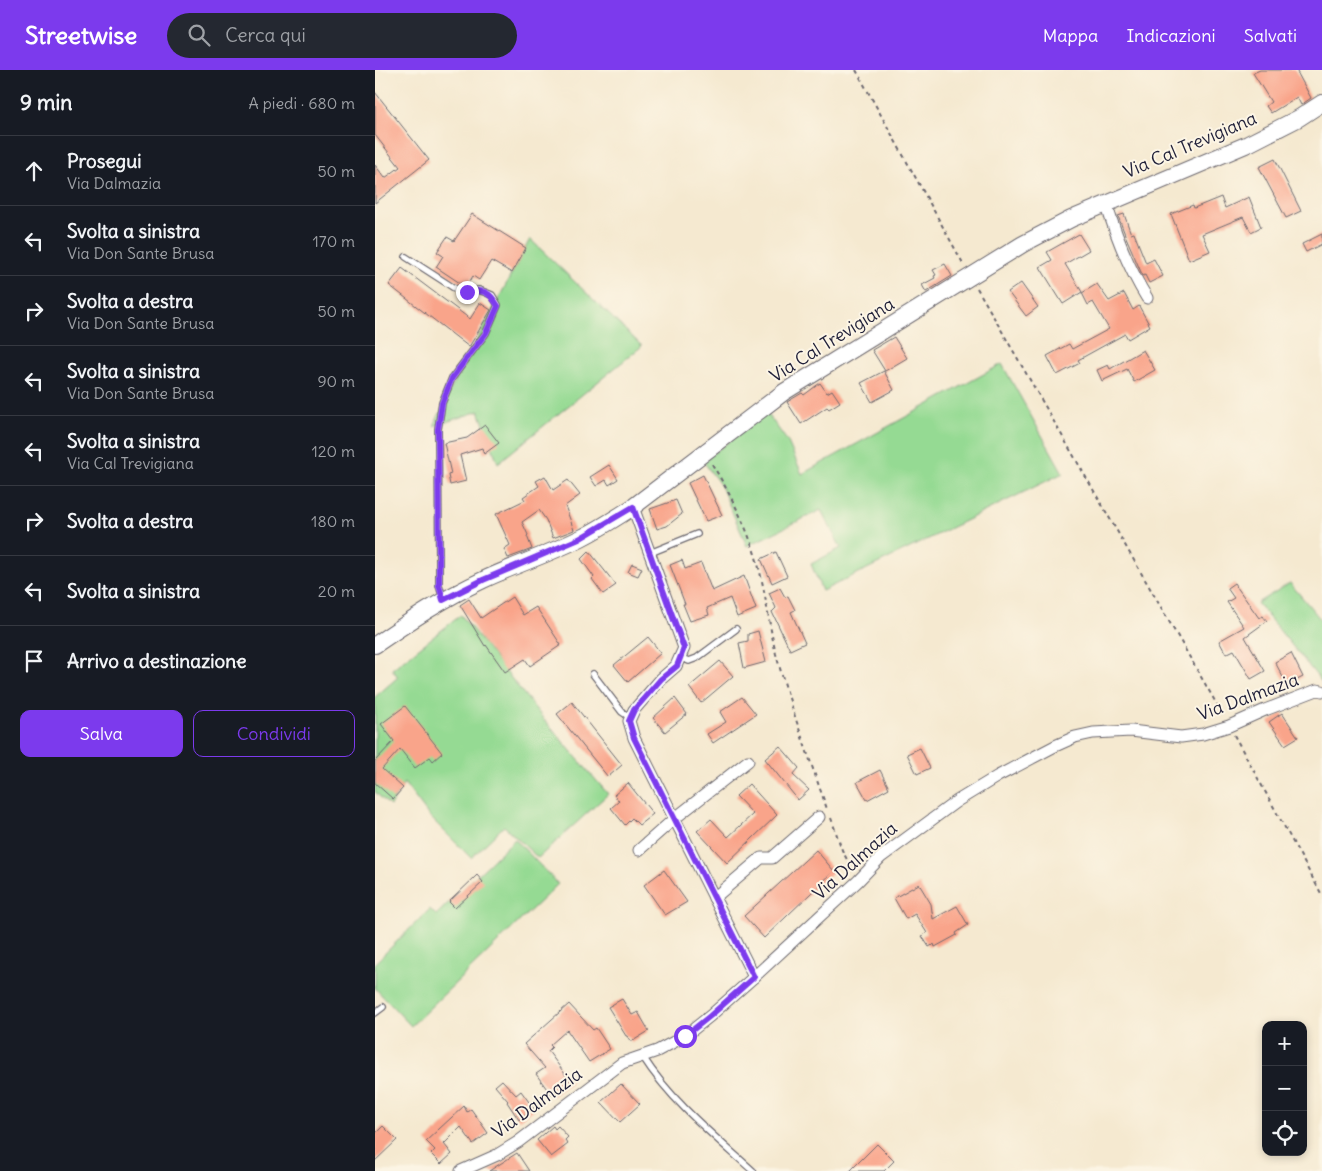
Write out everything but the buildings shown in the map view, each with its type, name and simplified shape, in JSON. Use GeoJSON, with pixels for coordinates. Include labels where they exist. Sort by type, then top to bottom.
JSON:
{"type":"FeatureCollection","features":[{"type":"Feature","properties":{"kind":"street","name":"Via Cal Trevigiana"},"geometry":{"type":"LineString","coordinates":[[378,641],[443,600],[483,580],[579,539],[633,507],[784,392],[1031,239],[1106,203],[1248,144],[1299,118],[1322,102]]}},
{"type":"Feature","properties":{"kind":"street"},"geometry":{"type":"LineString","coordinates":[[1106,203],[1114,230],[1137,281],[1147,298]]}},
{"type":"Feature","properties":{"kind":"street"},"geometry":{"type":"LineString","coordinates":[[633,507],[684,648],[677,666],[661,679],[634,710],[629,721],[634,738],[754,977]]}},
{"type":"Feature","properties":{"kind":"street","name":"Via Dalmazia"},"geometry":{"type":"LineString","coordinates":[[461,1171],[513,1145],[622,1063],[667,1047],[685,1036],[754,977],[858,881],[881,857],[957,801],[998,776],[1075,737],[1131,731],[1181,738],[1203,734],[1229,726],[1317,690],[1322,691]]}},
{"type":"Feature","properties":{"kind":"street"},"geometry":{"type":"LineString","coordinates":[[639,850],[674,819],[748,761]]}},
{"type":"Feature","properties":{"kind":"street"},"geometry":{"type":"LineString","coordinates":[[714,898],[761,858],[772,858],[819,817]]}},
{"type":"Feature","properties":{"kind":"lane"},"geometry":{"type":"LineString","coordinates":[[406,257],[454,288],[467,292],[479,290],[492,295],[498,306],[486,333],[452,378],[442,403],[438,429],[439,585],[443,600]]}},
{"type":"Feature","properties":{"kind":"lane"},"geometry":{"type":"LineString","coordinates":[[650,553],[697,534]]}},
{"type":"Feature","properties":{"kind":"lane"},"geometry":{"type":"LineString","coordinates":[[681,658],[689,661],[697,658],[736,629]]}},
{"type":"Feature","properties":{"kind":"lane"},"geometry":{"type":"LineString","coordinates":[[593,674],[622,712],[631,718]]}},
{"type":"Feature","properties":{"kind":"lane"},"geometry":{"type":"LineString","coordinates":[[375,1013],[383,1007]]}},
{"type":"Feature","properties":{"kind":"lane"},"geometry":{"type":"LineString","coordinates":[[643,1057],[655,1076],[708,1130],[753,1171]]}},
{"type":"Feature","properties":{"kind":"path"},"geometry":{"type":"LineString","coordinates":[[856,70],[971,277],[1229,726],[1322,896]]}},
{"type":"Feature","properties":{"kind":"path"},"geometry":{"type":"LineString","coordinates":[[704,452],[735,503],[747,531],[759,568],[775,650],[789,702],[842,850],[858,881]]}},
{"type":"Feature","properties":{"kind":"green space"},"geometry":{"type":"Polygon","coordinates":[[[530,239],[642,346],[498,463],[479,411],[434,426],[450,391],[530,239]]]}},
{"type":"Feature","properties":{"kind":"green space"},"geometry":{"type":"Polygon","coordinates":[[[1002,364],[1063,473],[822,591],[811,564],[841,548],[821,510],[747,546],[721,486],[703,461],[767,413],[788,442],[802,474],[1002,364]]]}},
{"type":"Feature","properties":{"kind":"green space"},"geometry":{"type":"Polygon","coordinates":[[[1290,583],[1322,621],[1322,682],[1257,603],[1290,583]]]}},
{"type":"Feature","properties":{"kind":"green space"},"geometry":{"type":"Polygon","coordinates":[[[461,615],[546,722],[608,794],[538,858],[504,826],[471,858],[429,816],[404,783],[390,806],[375,792],[375,697],[398,677],[392,669],[461,615]]]}},
{"type":"Feature","properties":{"kind":"green space"},"geometry":{"type":"Polygon","coordinates":[[[515,839],[558,884],[411,1026],[375,988],[375,963],[430,909],[436,915],[515,839]]]}},
{"type":"Feature","properties":{"kind":"route"},"geometry":{"type":"LineString","coordinates":[[467,292],[479,290],[492,295],[498,306],[486,333],[452,378],[442,403],[438,429],[439,585],[443,600],[483,580],[579,539],[633,507],[684,648],[677,666],[661,679],[634,710],[629,721],[634,738],[754,977],[685,1036]]}}]}
